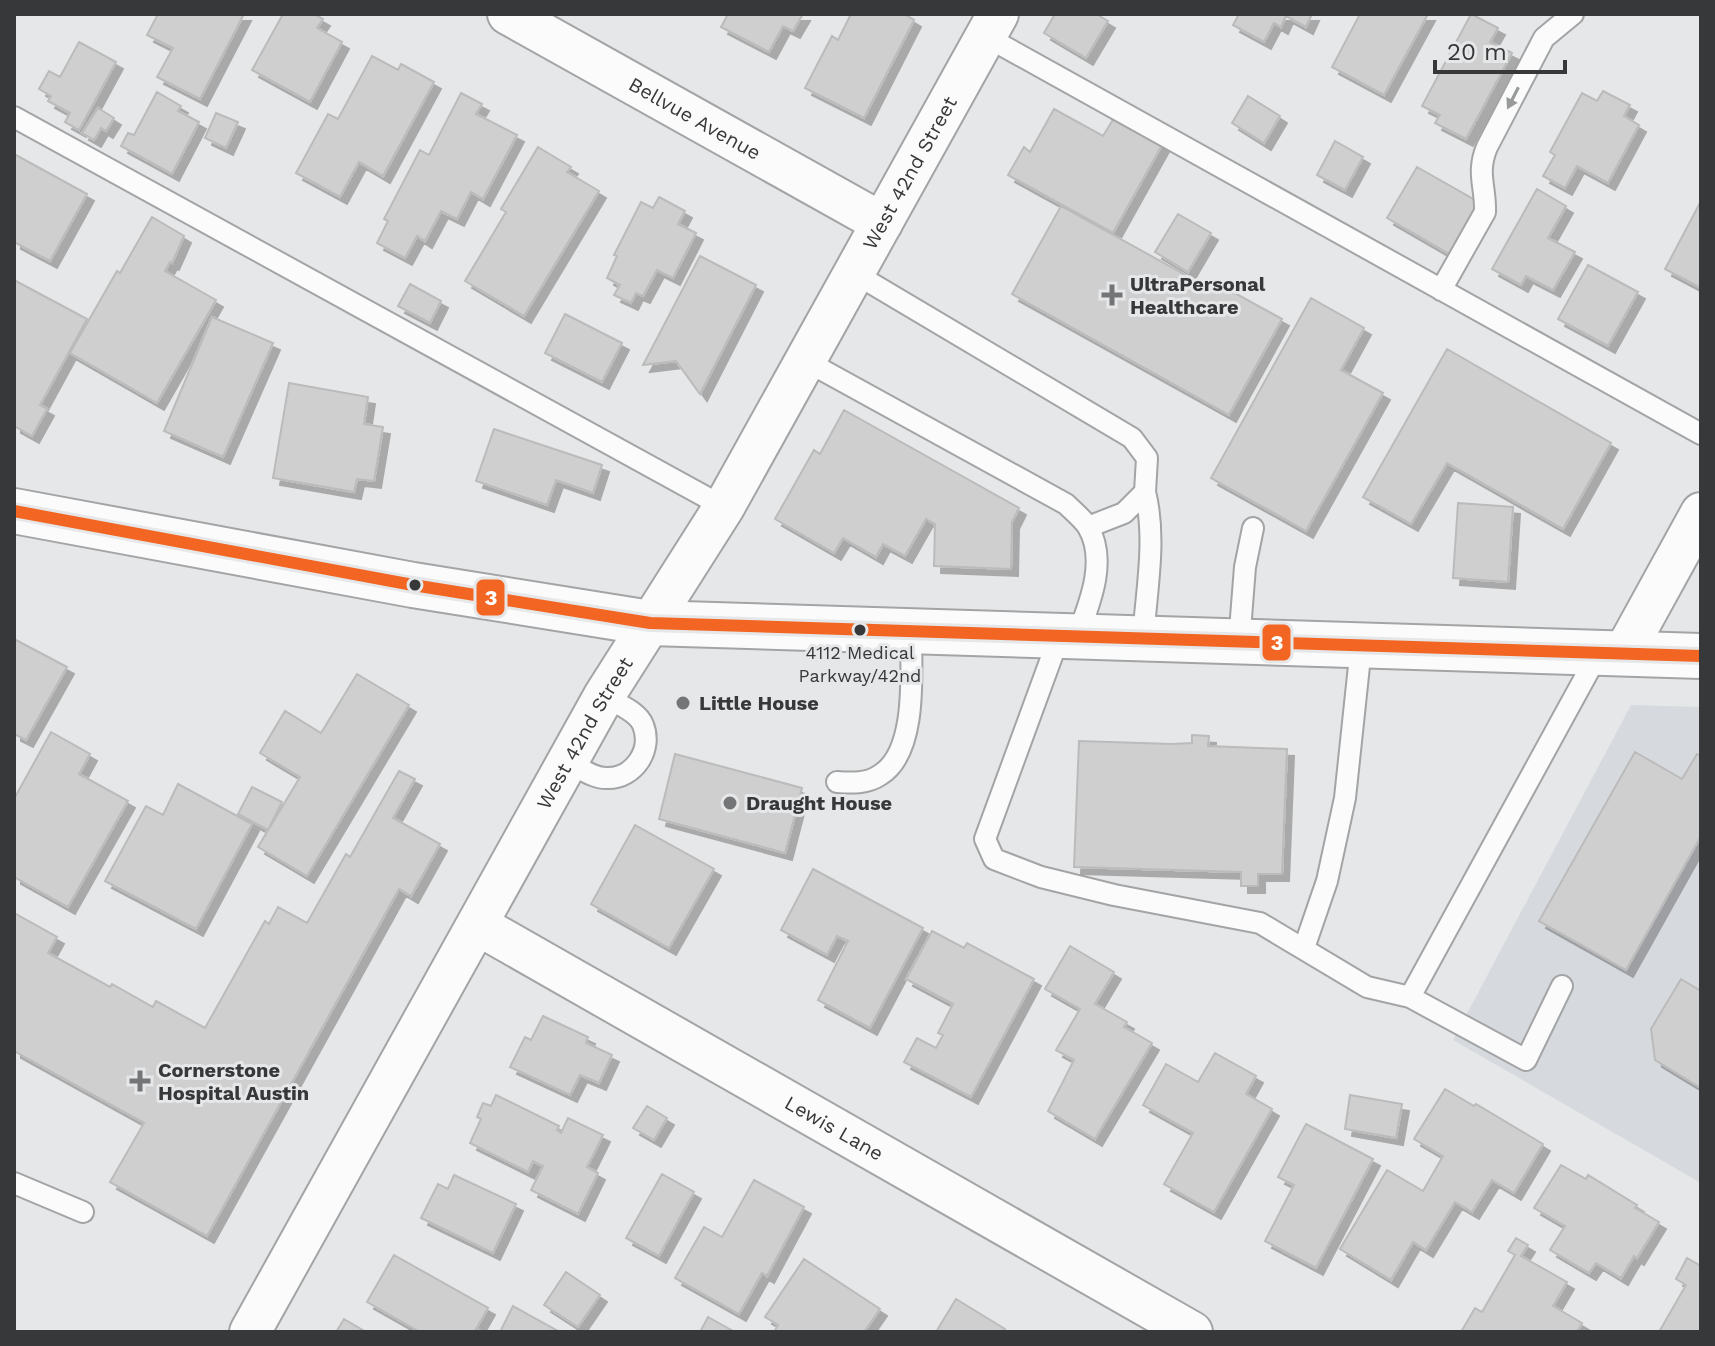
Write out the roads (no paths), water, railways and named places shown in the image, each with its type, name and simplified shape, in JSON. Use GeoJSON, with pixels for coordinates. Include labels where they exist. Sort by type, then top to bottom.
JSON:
{"type":"FeatureCollection","features":[{"type":"Feature","properties":{"kind":"street","name":"Bellvue Avenue"},"geometry":{"type":"LineString","coordinates":[[508,14],[882,223]]}},
{"type":"Feature","properties":{"kind":"street","name":"West 42nd Street"},"geometry":{"type":"LineString","coordinates":[[250,1332],[604,696],[724,507],[993,26]]}},
{"type":"Feature","properties":{"kind":"street"},"geometry":{"type":"LineString","coordinates":[[14,511],[413,585],[650,623],[1701,656]]}},
{"type":"Feature","properties":{"kind":"street"},"geometry":{"type":"LineString","coordinates":[[1612,653],[1696,535]]}},
{"type":"Feature","properties":{"kind":"street","name":"Lewis Lane"},"geometry":{"type":"LineString","coordinates":[[478,925],[1192,1332]]}},
{"type":"Feature","properties":{"kind":"lane"},"geometry":{"type":"LineString","coordinates":[[1441,290],[1485,212],[1486,198],[1480,177],[1481,162],[1487,147],[1544,38],[1573,14]]}},
{"type":"Feature","properties":{"kind":"lane"},"geometry":{"type":"LineString","coordinates":[[993,26],[1441,290],[1701,434]]}},
{"type":"Feature","properties":{"kind":"lane"},"geometry":{"type":"LineString","coordinates":[[14,117],[724,507]]}},
{"type":"Feature","properties":{"kind":"lane"},"geometry":{"type":"LineString","coordinates":[[854,273],[1132,438],[1147,458],[1145,492],[1151,514],[1143,640]]}},
{"type":"Feature","properties":{"kind":"lane"},"geometry":{"type":"LineString","coordinates":[[806,361],[1066,504],[1088,527],[1097,557],[1093,596],[1068,637],[985,839],[994,859],[1041,877],[1114,895],[1260,923],[1367,987],[1410,997],[1526,1060],[1562,986]]}},
{"type":"Feature","properties":{"kind":"lane"},"geometry":{"type":"LineString","coordinates":[[1088,527],[1124,513],[1145,492]]}},
{"type":"Feature","properties":{"kind":"lane"},"geometry":{"type":"LineString","coordinates":[[1239,643],[1245,567],[1253,528]]}},
{"type":"Feature","properties":{"kind":"lane"},"geometry":{"type":"LineString","coordinates":[[837,782],[859,783],[881,775],[896,757],[906,730],[911,700],[911,633]]}},
{"type":"Feature","properties":{"kind":"lane"},"geometry":{"type":"LineString","coordinates":[[1304,948],[1327,881],[1345,798],[1361,647]]}},
{"type":"Feature","properties":{"kind":"lane"},"geometry":{"type":"LineString","coordinates":[[1410,997],[1612,653]]}},
{"type":"Feature","properties":{"kind":"lane"},"geometry":{"type":"LineString","coordinates":[[568,762],[607,779],[630,772],[643,754],[643,725],[628,710],[604,696]]}},
{"type":"Feature","properties":{"kind":"lane"},"geometry":{"type":"LineString","coordinates":[[14,1183],[83,1212]]}},
{"type":"Feature","properties":{"kind":"place","name":"UltraPersonal Healthcare"},"geometry":{"type":"Point","coordinates":[1112,295]}},
{"type":"Feature","properties":{"kind":"place","name":"4112 Medical Parkway/42nd"},"geometry":{"type":"Point","coordinates":[860,630]}},
{"type":"Feature","properties":{"kind":"place","name":"Little House"},"geometry":{"type":"Point","coordinates":[683,703]}},
{"type":"Feature","properties":{"kind":"place","name":"Draught House"},"geometry":{"type":"Point","coordinates":[730,803]}},
{"type":"Feature","properties":{"kind":"place","name":"Cornerstone Hospital Austin"},"geometry":{"type":"Point","coordinates":[140,1081]}}]}
